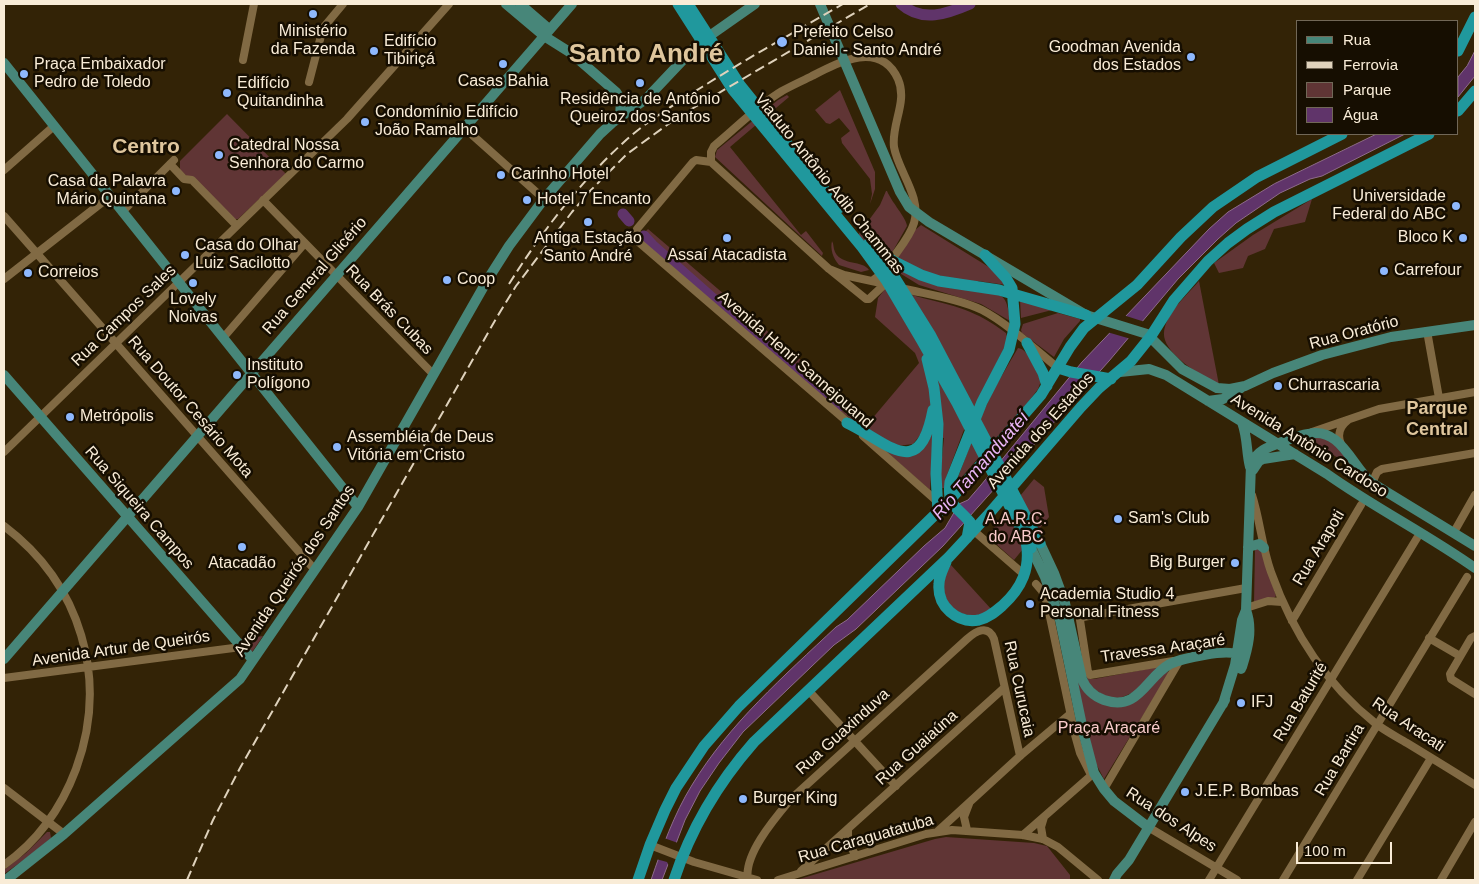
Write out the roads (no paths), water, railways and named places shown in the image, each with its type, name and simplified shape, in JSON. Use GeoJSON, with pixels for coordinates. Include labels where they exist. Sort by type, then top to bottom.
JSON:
{"type":"FeatureCollection","features":[{"type":"Feature","properties":{"kind":"highway","name":"Viaduto Antônio Adib Chammas"},"geometry":{"type":"LineString","coordinates":[[678,4],[733,90],[874,262],[922,341],[1024,534],[1036,545]]}},
{"type":"Feature","properties":{"kind":"highway","name":"Viaduto Antônio Adib Chammas"},"geometry":{"type":"LineString","coordinates":[[688,4],[740,86],[869,243],[892,275],[930,336],[1036,545]]}},
{"type":"Feature","properties":{"kind":"highway"},"geometry":{"type":"LineString","coordinates":[[1459,49],[1475,17]]}},
{"type":"Feature","properties":{"kind":"highway"},"geometry":{"type":"LineString","coordinates":[[1459,110],[1475,91]]}},
{"type":"Feature","properties":{"kind":"highway","name":"Avenida dos Estados"},"geometry":{"type":"LineString","coordinates":[[638,880],[654,846],[676,788],[704,746],[739,706],[944,505],[1033,406],[1091,317],[1137,285],[1181,236],[1213,207],[1257,177],[1340,135]]}},
{"type":"Feature","properties":{"kind":"highway","name":"Avenida dos Estados"},"geometry":{"type":"LineString","coordinates":[[674,880],[678,856],[711,799],[731,770],[762,733],[949,557],[970,530],[1069,420],[1099,388],[1131,361],[1151,336],[1168,307],[1208,261],[1247,229],[1274,212],[1427,135]]}},
{"type":"Feature","properties":{"kind":"highway"},"geometry":{"type":"LineString","coordinates":[[869,243],[893,261],[921,275],[939,281],[986,287],[1013,293],[1091,317]]}},
{"type":"Feature","properties":{"kind":"highway"},"geometry":{"type":"LineString","coordinates":[[944,505],[951,476],[982,402],[1009,350],[1014,332],[1016,314],[1010,283],[986,255]]}},
{"type":"Feature","properties":{"kind":"highway"},"geometry":{"type":"LineString","coordinates":[[922,341],[936,398],[938,438],[936,474],[944,505],[970,530]]}},
{"type":"Feature","properties":{"kind":"highway"},"geometry":{"type":"LineString","coordinates":[[1027,343],[1043,373],[1047,386]]}},
{"type":"Feature","properties":{"kind":"highway"},"geometry":{"type":"LineString","coordinates":[[1058,368],[1096,376],[1116,375]]}},
{"type":"Feature","properties":{"kind":"highway"},"geometry":{"type":"LineString","coordinates":[[847,423],[892,450],[910,451],[921,445],[930,428],[936,398]]}},
{"type":"Feature","properties":{"kind":"highway"},"geometry":{"type":"LineString","coordinates":[[949,557],[939,583],[940,597],[947,609],[959,618],[972,621],[986,618],[1012,597],[1021,584],[1027,567],[1028,557],[1024,534]]}},
{"type":"Feature","properties":{"kind":"main road"},"geometry":{"type":"LineString","coordinates":[[506,4],[546,32],[616,92],[621,100],[620,117]]}},
{"type":"Feature","properties":{"kind":"main road"},"geometry":{"type":"LineString","coordinates":[[520,4],[546,32]]}},
{"type":"Feature","properties":{"kind":"main road","name":"Rua General Glicério"},"geometry":{"type":"LineString","coordinates":[[4,659],[572,4]]}},
{"type":"Feature","properties":{"kind":"main road","name":"Avenida Queirós dos Santos"},"geometry":{"type":"LineString","coordinates":[[6,880],[64,834],[237,682],[358,507],[499,260],[544,199],[600,134],[649,96],[698,44],[755,4]]}},
{"type":"Feature","properties":{"kind":"main road"},"geometry":{"type":"LineString","coordinates":[[820,4],[902,196],[915,212]]}},
{"type":"Feature","properties":{"kind":"main road"},"geometry":{"type":"LineString","coordinates":[[4,63],[358,507]]}},
{"type":"Feature","properties":{"kind":"main road","name":"Avenida Antônio Cardoso"},"geometry":{"type":"LineString","coordinates":[[915,212],[1091,317],[1151,336],[1176,364],[1214,387]]}},
{"type":"Feature","properties":{"kind":"main road","name":"Rua Oratório"},"geometry":{"type":"LineString","coordinates":[[1208,401],[1217,401],[1228,397],[1245,386],[1273,373],[1339,350],[1391,337],[1475,325]]}},
{"type":"Feature","properties":{"kind":"main road","name":"Avenida Antônio Cardoso"},"geometry":{"type":"LineString","coordinates":[[1116,375],[1140,369],[1153,370],[1295,454],[1475,568]]}},
{"type":"Feature","properties":{"kind":"main road","name":"Rua Siqueira Campos"},"geometry":{"type":"LineString","coordinates":[[4,376],[253,660]]}},
{"type":"Feature","properties":{"kind":"main road","name":"Rua Oratório"},"geometry":{"type":"LineString","coordinates":[[1214,387],[1226,389],[1245,386]]}},
{"type":"Feature","properties":{"kind":"main road"},"geometry":{"type":"LineString","coordinates":[[1242,422],[1248,442],[1250,474]]}},
{"type":"Feature","properties":{"kind":"main road"},"geometry":{"type":"LineString","coordinates":[[1223,704],[1237,654],[1246,609],[1251,464],[1256,455],[1263,449],[1308,433]]}},
{"type":"Feature","properties":{"kind":"main road","name":"Avenida Antônio Cardoso"},"geometry":{"type":"LineString","coordinates":[[1308,433],[1327,435],[1341,444],[1362,474],[1372,483],[1475,546]]}},
{"type":"Feature","properties":{"kind":"main road"},"geometry":{"type":"LineString","coordinates":[[1250,474],[1254,466],[1263,459],[1295,454]]}},
{"type":"Feature","properties":{"kind":"main road"},"geometry":{"type":"LineString","coordinates":[[1248,547],[1259,544],[1264,548]]}},
{"type":"Feature","properties":{"kind":"main road"},"geometry":{"type":"LineString","coordinates":[[1036,545],[1054,573],[1072,632],[1080,673],[1088,690],[1101,699],[1123,702],[1138,695],[1163,669],[1180,660]]}},
{"type":"Feature","properties":{"kind":"main road","name":"Rua dos Alpes"},"geometry":{"type":"LineString","coordinates":[[1036,545],[1060,620],[1093,774],[1120,807],[1148,827]]}},
{"type":"Feature","properties":{"kind":"main road"},"geometry":{"type":"LineString","coordinates":[[1122,880],[1129,860],[1148,827],[1234,687],[1248,646],[1250,621],[1246,609]]}},
{"type":"Feature","properties":{"kind":"main road","name":"Travessa Araçaré"},"geometry":{"type":"LineString","coordinates":[[1180,660],[1227,652],[1237,654]]}},
{"type":"Feature","properties":{"kind":"main road"},"geometry":{"type":"LineString","coordinates":[[1237,654],[1241,661],[1241,669]]}},
{"type":"Feature","properties":{"kind":"main road"},"geometry":{"type":"LineString","coordinates":[[1114,880],[1116,874],[1129,860]]}},
{"type":"Feature","properties":{"kind":"street"},"geometry":{"type":"LineString","coordinates":[[244,60],[254,4]]}},
{"type":"Feature","properties":{"kind":"street"},"geometry":{"type":"LineString","coordinates":[[310,82],[323,28],[343,4]]}},
{"type":"Feature","properties":{"kind":"street","name":"Rua Campos Sales"},"geometry":{"type":"LineString","coordinates":[[4,452],[351,115],[449,4]]}},
{"type":"Feature","properties":{"kind":"street"},"geometry":{"type":"LineString","coordinates":[[870,298],[872,281],[884,271],[911,230],[914,224],[915,212],[913,200],[894,145],[901,104],[899,82],[891,69],[879,60],[865,56],[849,59],[834,65],[781,92],[714,146],[711,152],[711,162],[829,269],[866,299],[870,298],[885,284]]}},
{"type":"Feature","properties":{"kind":"street"},"geometry":{"type":"LineString","coordinates":[[4,170],[54,126]]}},
{"type":"Feature","properties":{"kind":"street"},"geometry":{"type":"LineString","coordinates":[[463,129],[468,130],[544,199]]}},
{"type":"Feature","properties":{"kind":"street","name":"Avenida Henri Sannejouand"},"geometry":{"type":"LineString","coordinates":[[711,162],[696,160],[693,162],[637,230],[635,239],[944,505]]}},
{"type":"Feature","properties":{"kind":"street"},"geometry":{"type":"LineString","coordinates":[[122,212],[172,162],[184,179],[192,180],[236,225]]}},
{"type":"Feature","properties":{"kind":"street"},"geometry":{"type":"LineString","coordinates":[[4,279],[109,197]]}},
{"type":"Feature","properties":{"kind":"street","name":"Rua Brás Cubas"},"geometry":{"type":"LineString","coordinates":[[263,200],[433,374]]}},
{"type":"Feature","properties":{"kind":"street","name":"Rua Doutor Cesário Mota"},"geometry":{"type":"LineString","coordinates":[[4,216],[315,570]]}},
{"type":"Feature","properties":{"kind":"street"},"geometry":{"type":"LineString","coordinates":[[223,338],[306,243]]}},
{"type":"Feature","properties":{"kind":"street"},"geometry":{"type":"LineString","coordinates":[[829,269],[844,275],[920,292],[978,308],[1014,332],[1058,368]]}},
{"type":"Feature","properties":{"kind":"street"},"geometry":{"type":"LineString","coordinates":[[884,271],[899,282],[920,292]]}},
{"type":"Feature","properties":{"kind":"street"},"geometry":{"type":"LineString","coordinates":[[1427,331],[1439,398]]}},
{"type":"Feature","properties":{"kind":"street"},"geometry":{"type":"LineString","coordinates":[[1308,433],[1379,409],[1475,392]]}},
{"type":"Feature","properties":{"kind":"street"},"geometry":{"type":"LineString","coordinates":[[1341,444],[1339,433],[1342,425],[1348,419]]}},
{"type":"Feature","properties":{"kind":"street"},"geometry":{"type":"LineString","coordinates":[[1372,483],[1377,472],[1382,469],[1475,453]]}},
{"type":"Feature","properties":{"kind":"street","name":"Rua Aracati"},"geometry":{"type":"LineString","coordinates":[[1250,489],[1271,572],[1284,604],[1306,646],[1331,679],[1351,702],[1377,725],[1475,785]]}},
{"type":"Feature","properties":{"kind":"street"},"geometry":{"type":"LineString","coordinates":[[1454,532],[1475,495]]}},
{"type":"Feature","properties":{"kind":"street","name":"Rua Arapoti"},"geometry":{"type":"LineString","coordinates":[[1292,621],[1361,505]]}},
{"type":"Feature","properties":{"kind":"street"},"geometry":{"type":"LineString","coordinates":[[4,526],[36,554],[63,591],[80,631],[88,667],[90,709],[86,738],[67,790],[49,822],[32,841],[4,865]]}},
{"type":"Feature","properties":{"kind":"street"},"geometry":{"type":"LineString","coordinates":[[970,530],[1020,571]]}},
{"type":"Feature","properties":{"kind":"street","name":"Rua Baturité"},"geometry":{"type":"LineString","coordinates":[[1209,880],[1417,538]]}},
{"type":"Feature","properties":{"kind":"street","name":"Rua Bartira"},"geometry":{"type":"LineString","coordinates":[[1284,880],[1467,576]]}},
{"type":"Feature","properties":{"kind":"street","name":"Rua dos Alpes"},"geometry":{"type":"LineString","coordinates":[[1036,584],[1047,603],[1078,745],[1093,774]]}},
{"type":"Feature","properties":{"kind":"street","name":"Travessa Araçaré"},"geometry":{"type":"LineString","coordinates":[[1180,660],[1090,674],[1088,672],[1080,620],[1083,617],[1246,588]]}},
{"type":"Feature","properties":{"kind":"street","name":"Rua Arapoti"},"geometry":{"type":"LineString","coordinates":[[1246,609],[1268,601],[1284,604],[1302,604]]}},
{"type":"Feature","properties":{"kind":"street","name":"Rua Curucaia"},"geometry":{"type":"LineString","coordinates":[[988,630],[992,633],[994,639],[1020,756]]}},
{"type":"Feature","properties":{"kind":"street","name":"Rua Guaxinduva"},"geometry":{"type":"LineString","coordinates":[[748,879],[748,866],[751,857],[779,813],[802,787],[967,639],[977,631],[988,630]]}},
{"type":"Feature","properties":{"kind":"street"},"geometry":{"type":"LineString","coordinates":[[1475,636],[1471,638],[1450,671],[1451,679],[1475,694]]}},
{"type":"Feature","properties":{"kind":"street"},"geometry":{"type":"LineString","coordinates":[[1430,638],[1460,656]]}},
{"type":"Feature","properties":{"kind":"street","name":"Avenida Artur de Queirós"},"geometry":{"type":"LineString","coordinates":[[4,678],[241,647]]}},
{"type":"Feature","properties":{"kind":"street"},"geometry":{"type":"LineString","coordinates":[[1104,789],[1180,660]]}},
{"type":"Feature","properties":{"kind":"street","name":"Rua Guaiaúna"},"geometry":{"type":"LineString","coordinates":[[798,874],[1004,688]]}},
{"type":"Feature","properties":{"kind":"street"},"geometry":{"type":"LineString","coordinates":[[808,690],[896,786]]}},
{"type":"Feature","properties":{"kind":"street"},"geometry":{"type":"LineString","coordinates":[[938,831],[1020,756],[1070,714]]}},
{"type":"Feature","properties":{"kind":"street"},"geometry":{"type":"LineString","coordinates":[[1357,880],[1431,758]]}},
{"type":"Feature","properties":{"kind":"street"},"geometry":{"type":"LineString","coordinates":[[1023,835],[1093,774]]}},
{"type":"Feature","properties":{"kind":"street"},"geometry":{"type":"LineString","coordinates":[[4,788],[64,834]]}},
{"type":"Feature","properties":{"kind":"street"},"geometry":{"type":"LineString","coordinates":[[967,830],[964,817],[971,800]]}},
{"type":"Feature","properties":{"kind":"street"},"geometry":{"type":"LineString","coordinates":[[1043,839],[1041,827],[1045,816]]}},
{"type":"Feature","properties":{"kind":"street"},"geometry":{"type":"LineString","coordinates":[[1441,880],[1475,822]]}},
{"type":"Feature","properties":{"kind":"street","name":"Rua dos Alpes"},"geometry":{"type":"LineString","coordinates":[[1148,827],[1237,880]]}},
{"type":"Feature","properties":{"kind":"street"},"geometry":{"type":"LineString","coordinates":[[848,829],[848,842],[856,856]]}},
{"type":"Feature","properties":{"kind":"street","name":"Rua Caraguatatuba"},"geometry":{"type":"LineString","coordinates":[[778,880],[938,831],[967,830],[1023,835],[1043,839],[1058,848],[1098,880]]}},
{"type":"Feature","properties":{"kind":"street"},"geometry":{"type":"LineString","coordinates":[[654,846],[678,856],[756,880]]}},
{"type":"Feature","properties":{"kind":"water"},"geometry":{"type":"Polygon","coordinates":[[[1475,51],[1475,76],[1459,96],[1459,76],[1475,51]]]}},
{"type":"Feature","properties":{"kind":"water"},"geometry":{"type":"Polygon","coordinates":[[[1375,135],[1403,135],[1322,176],[1310,179],[1280,193],[1236,223],[1218,239],[1178,279],[1109,361],[943,546],[856,629],[834,645],[743,732],[700,791],[685,820],[662,880],[651,880],[669,831],[692,785],[723,741],[740,721],[836,627],[847,620],[945,528],[959,504],[968,500],[981,485],[1082,362],[1209,229],[1228,212],[1274,184],[1375,135]]]}},
{"type":"Feature","properties":{"kind":"waterway"},"geometry":{"type":"LineString","coordinates":[[901,4],[909,10],[926,15],[944,13],[970,4]]}},
{"type":"Feature","properties":{"kind":"waterway"},"geometry":{"type":"LineString","coordinates":[[623,214],[629,221]]}},
{"type":"Feature","properties":{"kind":"waterway"},"geometry":{"type":"LineString","coordinates":[[644,236],[821,394],[839,406]]}},
{"type":"Feature","properties":{"kind":"railway"},"geometry":{"type":"LineString","coordinates":[[509,284],[534,246],[576,192],[607,158],[633,134],[719,76],[843,4]]}},
{"type":"Feature","properties":{"kind":"railway"},"geometry":{"type":"LineString","coordinates":[[187,880],[213,820],[240,768],[497,317],[516,286],[572,212],[627,154],[678,117],[870,4]]}},
{"type":"Feature","properties":{"kind":"place","name":"Ministério da Fazenda"},"geometry":{"type":"Point","coordinates":[313,14]}},
{"type":"Feature","properties":{"kind":"place","name":"Prefeito Celso Daniel - Santo André"},"geometry":{"type":"Point","coordinates":[782,42]}},
{"type":"Feature","properties":{"kind":"place","name":"Edifício Tibiriçá"},"geometry":{"type":"Point","coordinates":[374,51]}},
{"type":"Feature","properties":{"kind":"place","name":"Goodman Avenida dos Estados"},"geometry":{"type":"Point","coordinates":[1191,57]}},
{"type":"Feature","properties":{"kind":"place","name":"Casas Bahia"},"geometry":{"type":"Point","coordinates":[503,64]}},
{"type":"Feature","properties":{"kind":"place","name":"Praça Embaixador Pedro de Toledo"},"geometry":{"type":"Point","coordinates":[24,74]}},
{"type":"Feature","properties":{"kind":"place","name":"Residência de Antônio Queiroz dos Santos"},"geometry":{"type":"Point","coordinates":[640,83]}},
{"type":"Feature","properties":{"kind":"place","name":"Edifício Quitandinha"},"geometry":{"type":"Point","coordinates":[227,93]}},
{"type":"Feature","properties":{"kind":"place","name":"Condomínio Edifício João Ramalho"},"geometry":{"type":"Point","coordinates":[365,122]}},
{"type":"Feature","properties":{"kind":"place","name":"Catedral Nossa Senhora do Carmo"},"geometry":{"type":"Point","coordinates":[219,155]}},
{"type":"Feature","properties":{"kind":"place","name":"Carinho Hotel"},"geometry":{"type":"Point","coordinates":[501,175]}},
{"type":"Feature","properties":{"kind":"place","name":"Casa da Palavra Mário Quintana"},"geometry":{"type":"Point","coordinates":[176,191]}},
{"type":"Feature","properties":{"kind":"place","name":"Hotel 7 Encanto"},"geometry":{"type":"Point","coordinates":[527,200]}},
{"type":"Feature","properties":{"kind":"place","name":"Universidade Federal do ABC"},"geometry":{"type":"Point","coordinates":[1456,206]}},
{"type":"Feature","properties":{"kind":"place","name":"Antiga Estação Santo André"},"geometry":{"type":"Point","coordinates":[588,222]}},
{"type":"Feature","properties":{"kind":"place","name":"Assaí Atacadista"},"geometry":{"type":"Point","coordinates":[727,238]}},
{"type":"Feature","properties":{"kind":"place","name":"Bloco K"},"geometry":{"type":"Point","coordinates":[1463,238]}},
{"type":"Feature","properties":{"kind":"place","name":"Casa do Olhar Luiz Sacilotto"},"geometry":{"type":"Point","coordinates":[185,255]}},
{"type":"Feature","properties":{"kind":"place","name":"Carrefour"},"geometry":{"type":"Point","coordinates":[1384,271]}},
{"type":"Feature","properties":{"kind":"place","name":"Correios"},"geometry":{"type":"Point","coordinates":[28,273]}},
{"type":"Feature","properties":{"kind":"place","name":"Coop"},"geometry":{"type":"Point","coordinates":[447,280]}},
{"type":"Feature","properties":{"kind":"place","name":"Lovely Noivas"},"geometry":{"type":"Point","coordinates":[193,283]}},
{"type":"Feature","properties":{"kind":"place","name":"Instituto Polígono"},"geometry":{"type":"Point","coordinates":[237,375]}},
{"type":"Feature","properties":{"kind":"place","name":"Churrascaria"},"geometry":{"type":"Point","coordinates":[1278,386]}},
{"type":"Feature","properties":{"kind":"place","name":"Metrópolis"},"geometry":{"type":"Point","coordinates":[70,417]}},
{"type":"Feature","properties":{"kind":"place","name":"Assembléia de Deus Vitória em Cristo"},"geometry":{"type":"Point","coordinates":[337,447]}},
{"type":"Feature","properties":{"kind":"place","name":"Sam's Club"},"geometry":{"type":"Point","coordinates":[1118,519]}},
{"type":"Feature","properties":{"kind":"place","name":"Atacadão"},"geometry":{"type":"Point","coordinates":[242,547]}},
{"type":"Feature","properties":{"kind":"place","name":"Big Burger"},"geometry":{"type":"Point","coordinates":[1235,563]}},
{"type":"Feature","properties":{"kind":"place","name":"Academia Studio 4 Personal Fitness"},"geometry":{"type":"Point","coordinates":[1030,604]}},
{"type":"Feature","properties":{"kind":"place","name":"IFJ"},"geometry":{"type":"Point","coordinates":[1241,703]}},
{"type":"Feature","properties":{"kind":"place","name":"J.E.P. Bombas"},"geometry":{"type":"Point","coordinates":[1185,792]}},
{"type":"Feature","properties":{"kind":"place","name":"Burger King"},"geometry":{"type":"Point","coordinates":[743,799]}},
{"type":"Feature","properties":{"kind":"district","name":"Santo André"},"geometry":{"type":"Point","coordinates":[646,55]}},
{"type":"Feature","properties":{"kind":"district","name":"Centro"},"geometry":{"type":"Point","coordinates":[146,147]}},
{"type":"Feature","properties":{"kind":"district","name":"Parque Central"},"geometry":{"type":"Point","coordinates":[1437,419]}},
{"type":"Feature","properties":{"kind":"water label","name":"Rio Tamanduateí"},"geometry":{"type":"Point","coordinates":[981,466]}},
{"type":"Feature","properties":{"kind":"park label","name":"A.A.R.C. do ABC"},"geometry":{"type":"Point","coordinates":[1016,529]}},
{"type":"Feature","properties":{"kind":"park label","name":"Praça Araçaré"},"geometry":{"type":"Point","coordinates":[1109,729]}}]}
